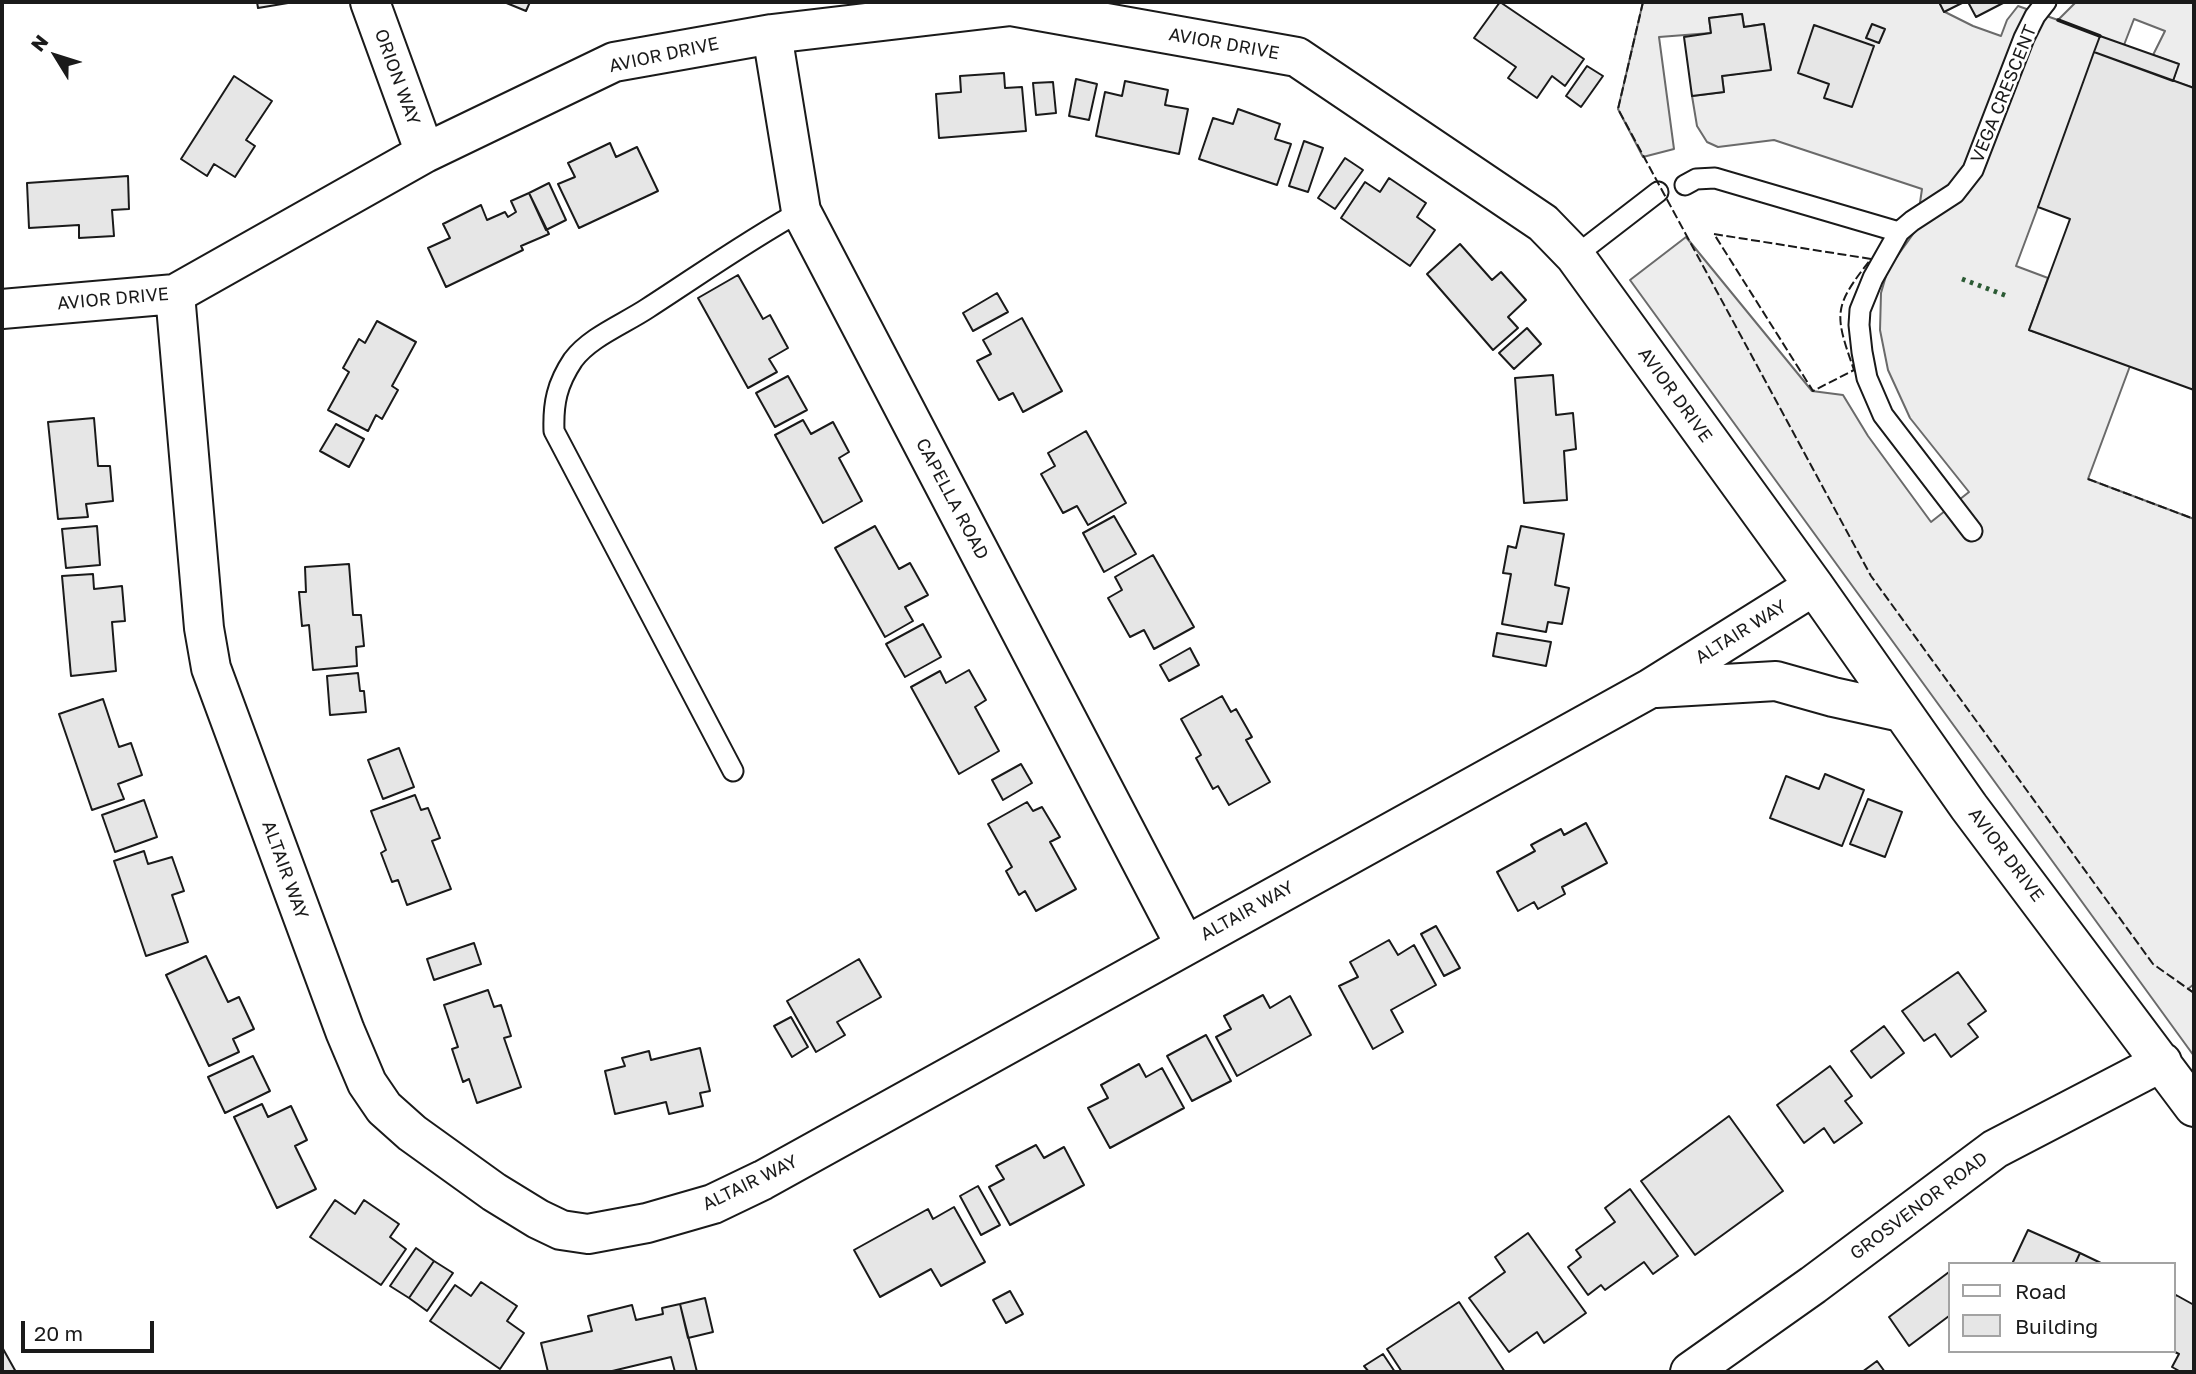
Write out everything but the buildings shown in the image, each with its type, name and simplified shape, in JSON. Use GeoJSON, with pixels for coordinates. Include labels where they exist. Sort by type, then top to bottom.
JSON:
{"type":"FeatureCollection","features":[{"type":"Feature","properties":{"kind":"street","name":"ORION WAY"},"geometry":{"type":"LineString","coordinates":[[370,2],[425,153]]}},
{"type":"Feature","properties":{"kind":"street","name":"AVIOR DRIVE"},"geometry":{"type":"LineString","coordinates":[[2,309],[175,294],[425,153],[614,62],[772,34],[1011,6],[1297,57],[1543,223],[1575,256],[1814,586],[1969,807],[2194,1107]]}},
{"type":"Feature","properties":{"kind":"street","name":"CAPELLA ROAD"},"geometry":{"type":"LineString","coordinates":[[772,34],[801,211],[1185,945]]}},
{"type":"Feature","properties":{"kind":"street","name":"ALTAIR WAY"},"geometry":{"type":"LineString","coordinates":[[175,294],[204,628],[211,668],[345,1031],[367,1083],[384,1108],[412,1133],[494,1192],[561,1230],[588,1234],[647,1223],[713,1204],[763,1180],[1651,688],[1814,586]]}},
{"type":"Feature","properties":{"kind":"street"},"geometry":{"type":"LineString","coordinates":[[1651,688],[1776,681],[1901,712]]}},
{"type":"Feature","properties":{"kind":"street","name":"GROSVENOR ROAD"},"geometry":{"type":"LineString","coordinates":[[1690,1372],[1995,1149],[2162,1062]]}},
{"type":"Feature","properties":{"kind":"lane","name":"VEGA CRESCENT"},"geometry":{"type":"LineString","coordinates":[[1972,531],[1883,415],[1867,378],[1860,338],[1860,310],[1873,278],[1899,232],[1955,193],[1973,170],[2024,38],[2046,2]]}},
{"type":"Feature","properties":{"kind":"lane"},"geometry":{"type":"LineString","coordinates":[[1685,185],[1696,179],[1715,178],[1899,232]]}},
{"type":"Feature","properties":{"kind":"lane"},"geometry":{"type":"LineString","coordinates":[[1575,256],[1658,192]]}},
{"type":"Feature","properties":{"kind":"lane"},"geometry":{"type":"LineString","coordinates":[[733,771],[554,431],[553,406],[559,385],[575,358],[591,343],[756,236],[801,211]]}},
{"type":"Feature","properties":{"kind":"shaded area"},"geometry":{"type":"Polygon","coordinates":[[[1643,2],[1939,2],[1945,12],[2001,36],[2007,20],[2018,6],[2058,20],[2076,2],[2194,2],[2194,88],[2173,81],[2178,64],[2153,55],[2165,31],[2134,19],[2124,45],[2038,207],[2016,266],[2048,278],[2029,330],[2130,366],[2088,479],[2194,519],[2194,984],[2188,989],[2194,993],[2194,1056],[1630,280],[1686,237],[1812,391],[1843,395],[1868,436],[1931,522],[1969,492],[1910,418],[1888,370],[1880,330],[1881,293],[1888,269],[1916,230],[1922,189],[1774,140],[1718,147],[1707,142],[1697,126],[1692,96],[1724,92],[1722,76],[1771,69],[1764,24],[1744,27],[1742,14],[1709,18],[1711,33],[1659,37],[1674,149],[1643,157],[1618,109],[1643,2]]]}},
{"type":"Feature","properties":{"kind":"hedge"},"geometry":{"type":"LineString","coordinates":[[1962,279],[2007,296]]}},
{"type":"Feature","properties":{"kind":"fence"},"geometry":{"type":"LineString","coordinates":[[1643,2],[1618,109],[1871,576],[2153,964],[2194,993]]}},
{"type":"Feature","properties":{"kind":"fence"},"geometry":{"type":"LineString","coordinates":[[1714,234],[1871,259],[1849,289],[1841,311],[1843,335],[1854,370],[1813,391],[1714,234]]}},
{"type":"Feature","properties":{"kind":"fence"},"geometry":{"type":"LineString","coordinates":[[2088,479],[2194,519]]}},
{"type":"Feature","properties":{"kind":"wall"},"geometry":{"type":"LineString","coordinates":[[2058,20],[2100,36]]}}]}
